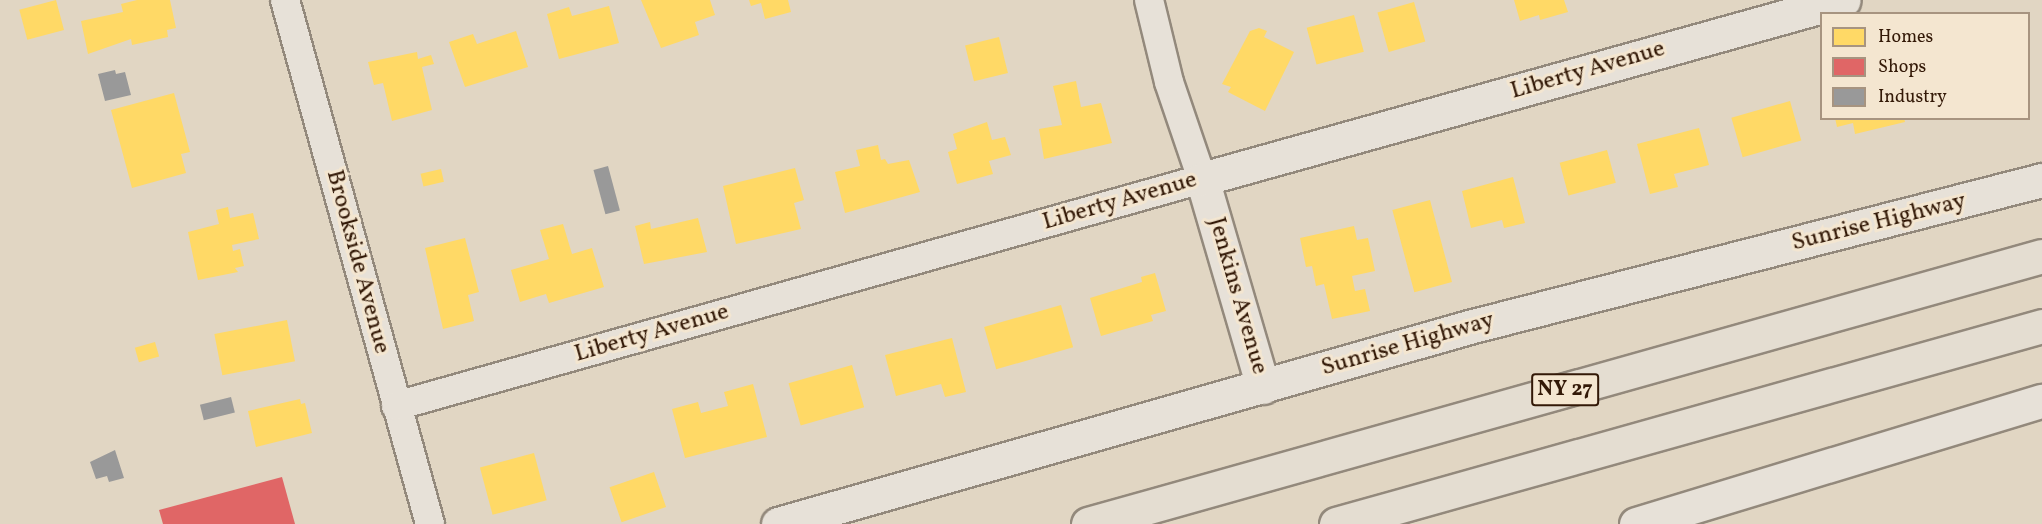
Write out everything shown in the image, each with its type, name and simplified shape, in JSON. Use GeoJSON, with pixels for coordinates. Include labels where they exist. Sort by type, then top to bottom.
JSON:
{"type":"FeatureCollection","features":[{"type":"Feature","properties":{"kind":"highway","name":"NY 27"},"geometry":{"type":"LineString","coordinates":[[1088,524],[2042,256]]}},
{"type":"Feature","properties":{"kind":"highway"},"geometry":{"type":"LineString","coordinates":[[1336,524],[2042,326]]}},
{"type":"Feature","properties":{"kind":"main road","name":"Liberty Avenue"},"geometry":{"type":"LineString","coordinates":[[1202,179],[1844,0]]}},
{"type":"Feature","properties":{"kind":"main road","name":"Jenkins Avenue"},"geometry":{"type":"LineString","coordinates":[[1202,179],[1263,387]]}},
{"type":"Feature","properties":{"kind":"main road","name":"Sunrise Highway"},"geometry":{"type":"LineString","coordinates":[[778,524],[1469,327],[2042,180]]}},
{"type":"Feature","properties":{"kind":"main road"},"geometry":{"type":"LineString","coordinates":[[1636,524],[1670,519],[2042,401]]}},
{"type":"Feature","properties":{"kind":"street","name":"Brookside Avenue"},"geometry":{"type":"LineString","coordinates":[[285,0],[430,524]]}},
{"type":"Feature","properties":{"kind":"street","name":"Jenkins Avenue"},"geometry":{"type":"LineString","coordinates":[[1149,0],[1169,81],[1202,179]]}},
{"type":"Feature","properties":{"kind":"street","name":"Liberty Avenue"},"geometry":{"type":"LineString","coordinates":[[396,406],[1202,179]]}},
{"type":"Feature","properties":{"kind":"building: Homes"},"geometry":{"type":"Polygon","coordinates":[[[56,0],[64,30],[27,40],[19,10],[56,0]]]}},
{"type":"Feature","properties":{"kind":"building: Homes"},"geometry":{"type":"Polygon","coordinates":[[[137,0],[170,0],[176,28],[167,30],[168,37],[132,45],[131,39],[88,54],[81,21],[123,12],[121,4],[137,0]]]}},
{"type":"Feature","properties":{"kind":"building: Homes"},"geometry":{"type":"Polygon","coordinates":[[[641,0],[710,0],[715,15],[695,22],[699,35],[661,48],[641,0]]]}},
{"type":"Feature","properties":{"kind":"building: Homes"},"geometry":{"type":"Polygon","coordinates":[[[749,0],[788,0],[791,12],[765,19],[761,3],[751,6],[749,0]]]}},
{"type":"Feature","properties":{"kind":"building: Homes"},"geometry":{"type":"Polygon","coordinates":[[[1514,0],[1564,0],[1568,12],[1540,20],[1539,15],[1520,21],[1514,0]]]}},
{"type":"Feature","properties":{"kind":"building: Homes"},"geometry":{"type":"Polygon","coordinates":[[[1414,2],[1425,41],[1389,52],[1377,12],[1414,2]]]}},
{"type":"Feature","properties":{"kind":"building: Homes"},"geometry":{"type":"Polygon","coordinates":[[[609,6],[619,43],[559,59],[547,14],[569,7],[572,16],[609,6]]]}},
{"type":"Feature","properties":{"kind":"building: Homes"},"geometry":{"type":"Polygon","coordinates":[[[1354,15],[1364,52],[1317,64],[1307,28],[1354,15]]]}},
{"type":"Feature","properties":{"kind":"building: Homes"},"geometry":{"type":"Polygon","coordinates":[[[1259,28],[1267,31],[1264,37],[1294,52],[1265,111],[1228,92],[1231,87],[1222,84],[1250,31],[1259,28]]]}},
{"type":"Feature","properties":{"kind":"building: Homes"},"geometry":{"type":"Polygon","coordinates":[[[516,31],[528,67],[465,87],[449,42],[473,34],[477,44],[516,31]]]}},
{"type":"Feature","properties":{"kind":"building: Homes"},"geometry":{"type":"Polygon","coordinates":[[[999,37],[1008,73],[974,81],[965,45],[999,37]]]}},
{"type":"Feature","properties":{"kind":"building: Homes"},"geometry":{"type":"Polygon","coordinates":[[[417,52],[418,59],[431,55],[434,64],[422,67],[432,110],[392,121],[383,83],[374,85],[368,62],[417,52]]]}},
{"type":"Feature","properties":{"kind":"building: Homes"},"geometry":{"type":"Polygon","coordinates":[[[1076,81],[1081,107],[1101,103],[1112,143],[1044,159],[1039,129],[1062,125],[1053,86],[1076,81]]]}},
{"type":"Feature","properties":{"kind":"building: Homes"},"geometry":{"type":"Polygon","coordinates":[[[174,93],[190,152],[181,154],[186,173],[132,188],[111,110],[174,93]]]}},
{"type":"Feature","properties":{"kind":"building: Homes"},"geometry":{"type":"Polygon","coordinates":[[[1790,101],[1801,140],[1743,157],[1731,118],[1790,101]]]}},
{"type":"Feature","properties":{"kind":"building: Homes"},"geometry":{"type":"Polygon","coordinates":[[[1835,120],[1904,120],[1905,122],[1855,134],[1853,123],[1837,127],[1835,120]]]}},
{"type":"Feature","properties":{"kind":"building: Homes"},"geometry":{"type":"Polygon","coordinates":[[[987,122],[992,140],[1005,137],[1011,155],[989,161],[993,174],[957,184],[948,152],[957,149],[953,134],[987,122]]]}},
{"type":"Feature","properties":{"kind":"building: Homes"},"geometry":{"type":"Polygon","coordinates":[[[1699,128],[1709,165],[1674,174],[1678,187],[1650,194],[1637,144],[1699,128]]]}},
{"type":"Feature","properties":{"kind":"building: Homes"},"geometry":{"type":"Polygon","coordinates":[[[878,145],[881,160],[885,159],[888,164],[909,160],[920,192],[845,213],[835,172],[860,166],[856,150],[878,145]]]}},
{"type":"Feature","properties":{"kind":"building: Homes"},"geometry":{"type":"Polygon","coordinates":[[[1607,150],[1616,183],[1568,196],[1560,163],[1607,150]]]}},
{"type":"Feature","properties":{"kind":"building: Homes"},"geometry":{"type":"Polygon","coordinates":[[[795,168],[804,200],[794,203],[801,229],[736,244],[723,186],[795,168]]]}},
{"type":"Feature","properties":{"kind":"building: Homes"},"geometry":{"type":"Polygon","coordinates":[[[441,169],[444,182],[423,186],[421,174],[441,169]]]}},
{"type":"Feature","properties":{"kind":"building: Homes"},"geometry":{"type":"Polygon","coordinates":[[[1513,177],[1525,223],[1504,228],[1502,220],[1471,228],[1462,191],[1513,177]]]}},
{"type":"Feature","properties":{"kind":"building: Homes"},"geometry":{"type":"Polygon","coordinates":[[[1430,200],[1452,282],[1414,292],[1392,210],[1430,200]]]}},
{"type":"Feature","properties":{"kind":"building: Homes"},"geometry":{"type":"Polygon","coordinates":[[[228,207],[230,218],[253,213],[259,239],[232,245],[233,251],[240,249],[244,266],[235,268],[238,272],[198,280],[188,232],[219,224],[216,210],[228,207]]]}},
{"type":"Feature","properties":{"kind":"building: Homes"},"geometry":{"type":"Polygon","coordinates":[[[698,218],[707,252],[644,264],[635,226],[650,222],[651,229],[698,218]]]}},
{"type":"Feature","properties":{"kind":"building: Homes"},"geometry":{"type":"Polygon","coordinates":[[[563,224],[572,254],[592,248],[604,287],[549,303],[546,294],[520,302],[511,270],[549,259],[540,230],[563,224]]]}},
{"type":"Feature","properties":{"kind":"building: Homes"},"geometry":{"type":"Polygon","coordinates":[[[1354,226],[1357,240],[1368,238],[1375,271],[1352,276],[1355,291],[1365,289],[1370,311],[1332,319],[1324,284],[1316,286],[1312,266],[1306,267],[1300,238],[1354,226]]]}},
{"type":"Feature","properties":{"kind":"building: Homes"},"geometry":{"type":"Polygon","coordinates":[[[465,238],[479,292],[468,295],[474,321],[443,329],[425,248],[465,238]]]}},
{"type":"Feature","properties":{"kind":"building: Homes"},"geometry":{"type":"Polygon","coordinates":[[[1155,273],[1166,311],[1151,315],[1153,321],[1101,336],[1090,298],[1142,282],[1141,277],[1155,273]]]}},
{"type":"Feature","properties":{"kind":"building: Homes"},"geometry":{"type":"Polygon","coordinates":[[[1061,305],[1073,347],[996,369],[984,327],[1061,305]]]}},
{"type":"Feature","properties":{"kind":"building: Homes"},"geometry":{"type":"Polygon","coordinates":[[[287,320],[295,361],[222,375],[214,334],[287,320]]]}},
{"type":"Feature","properties":{"kind":"building: Homes"},"geometry":{"type":"Polygon","coordinates":[[[952,338],[966,392],[945,397],[941,384],[896,396],[885,355],[952,338]]]}},
{"type":"Feature","properties":{"kind":"building: Homes"},"geometry":{"type":"Polygon","coordinates":[[[155,342],[159,356],[139,362],[135,348],[155,342]]]}},
{"type":"Feature","properties":{"kind":"building: Homes"},"geometry":{"type":"Polygon","coordinates":[[[852,365],[864,407],[801,425],[789,383],[852,365]]]}},
{"type":"Feature","properties":{"kind":"building: Homes"},"geometry":{"type":"Polygon","coordinates":[[[753,384],[767,437],[685,458],[672,409],[698,402],[701,413],[728,406],[724,392],[753,384]]]}},
{"type":"Feature","properties":{"kind":"building: Homes"},"geometry":{"type":"Polygon","coordinates":[[[300,399],[301,404],[305,403],[312,433],[256,447],[248,411],[300,399]]]}},
{"type":"Feature","properties":{"kind":"building: Homes"},"geometry":{"type":"Polygon","coordinates":[[[534,453],[547,500],[493,515],[480,467],[534,453]]]}},
{"type":"Feature","properties":{"kind":"building: Homes"},"geometry":{"type":"Polygon","coordinates":[[[654,472],[666,507],[622,522],[610,487],[654,472]]]}},
{"type":"Feature","properties":{"kind":"building: Shops"},"geometry":{"type":"Polygon","coordinates":[[[282,477],[295,524],[163,524],[159,510],[282,477]]]}},
{"type":"Feature","properties":{"kind":"building: Industry"},"geometry":{"type":"Polygon","coordinates":[[[115,70],[116,74],[125,72],[131,95],[105,101],[98,74],[115,70]]]}},
{"type":"Feature","properties":{"kind":"building: Industry"},"geometry":{"type":"Polygon","coordinates":[[[608,166],[620,210],[605,214],[594,170],[608,166]]]}},
{"type":"Feature","properties":{"kind":"building: Industry"},"geometry":{"type":"Polygon","coordinates":[[[231,397],[235,413],[204,420],[200,405],[231,397]]]}},
{"type":"Feature","properties":{"kind":"building: Industry"},"geometry":{"type":"Polygon","coordinates":[[[115,450],[124,478],[109,482],[107,476],[96,479],[90,462],[115,450]]]}}]}
